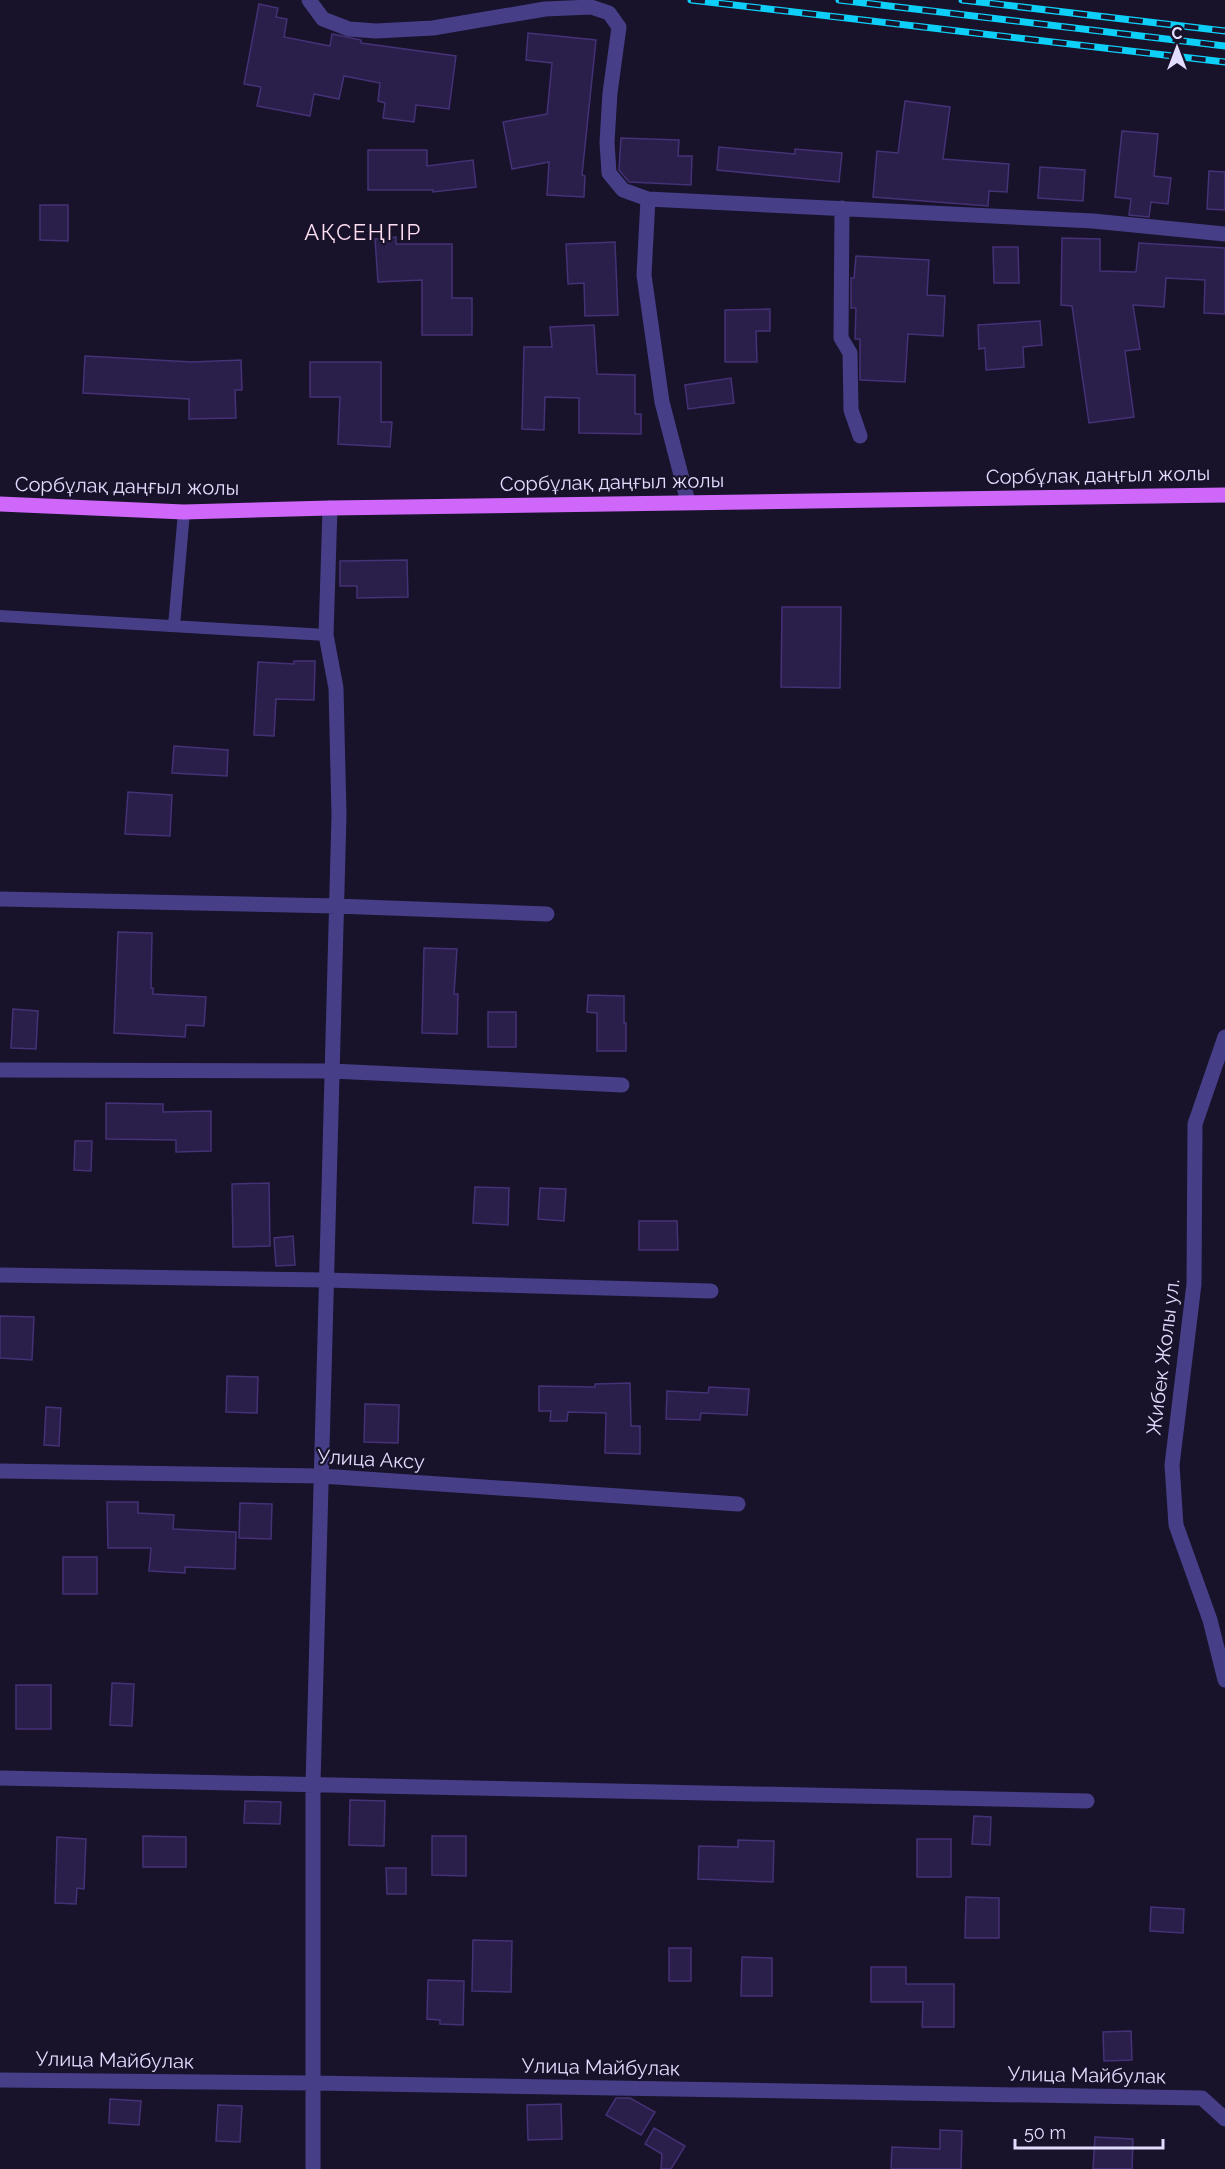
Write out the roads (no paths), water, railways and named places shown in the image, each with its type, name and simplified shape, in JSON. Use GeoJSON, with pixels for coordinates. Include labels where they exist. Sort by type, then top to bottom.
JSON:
{"type":"FeatureCollection","features":[{"type":"Feature","properties":{"kind":"main road","name":"Сорбұлақ даңғыл жолы"},"geometry":{"type":"LineString","coordinates":[[0,504],[184,512],[1225,495]]}},
{"type":"Feature","properties":{"kind":"street"},"geometry":{"type":"LineString","coordinates":[[309,0],[323,19],[349,29],[376,31],[432,28],[545,9],[591,7],[609,13],[619,27],[610,93],[607,142],[609,173],[623,190],[648,199],[1093,221],[1225,234]]}},
{"type":"Feature","properties":{"kind":"street"},"geometry":{"type":"LineString","coordinates":[[648,199],[644,275],[662,402],[688,502]]}},
{"type":"Feature","properties":{"kind":"street"},"geometry":{"type":"LineString","coordinates":[[842,208],[841,338],[850,353],[851,410],[860,436]]}},
{"type":"Feature","properties":{"kind":"street"},"geometry":{"type":"LineString","coordinates":[[313,2169],[313,1784],[339,814],[336,688],[326,635],[330,508]]}},
{"type":"Feature","properties":{"kind":"street"},"geometry":{"type":"LineString","coordinates":[[0,899],[336,906],[547,914]]}},
{"type":"Feature","properties":{"kind":"street","name":"Жибек Жолы ул."},"geometry":{"type":"LineString","coordinates":[[1225,1036],[1195,1124],[1194,1284],[1172,1465],[1176,1525],[1210,1620],[1225,1680]]}},
{"type":"Feature","properties":{"kind":"street"},"geometry":{"type":"LineString","coordinates":[[0,1070],[332,1071],[622,1085]]}},
{"type":"Feature","properties":{"kind":"street"},"geometry":{"type":"LineString","coordinates":[[0,1275],[326,1280],[711,1291]]}},
{"type":"Feature","properties":{"kind":"street","name":"Улица Аксу"},"geometry":{"type":"LineString","coordinates":[[0,1471],[321,1476],[738,1504]]}},
{"type":"Feature","properties":{"kind":"street"},"geometry":{"type":"LineString","coordinates":[[0,1778],[1087,1801]]}},
{"type":"Feature","properties":{"kind":"street","name":"Улица Майбулак"},"geometry":{"type":"LineString","coordinates":[[0,2080],[1202,2098],[1225,2119]]}},
{"type":"Feature","properties":{"kind":"lane"},"geometry":{"type":"LineString","coordinates":[[174,626],[184,512]]}},
{"type":"Feature","properties":{"kind":"lane"},"geometry":{"type":"LineString","coordinates":[[0,616],[326,635]]}},
{"type":"Feature","properties":{"kind":"railway"},"geometry":{"type":"LineString","coordinates":[[691,0],[1225,62]]}},
{"type":"Feature","properties":{"kind":"railway"},"geometry":{"type":"LineString","coordinates":[[839,0],[1225,46]]}},
{"type":"Feature","properties":{"kind":"railway"},"geometry":{"type":"LineString","coordinates":[[962,0],[1225,31]]}},
{"type":"Feature","properties":{"kind":"district","name":"АҚСЕҢГІР"},"geometry":{"type":"Point","coordinates":[363,232]}}]}
